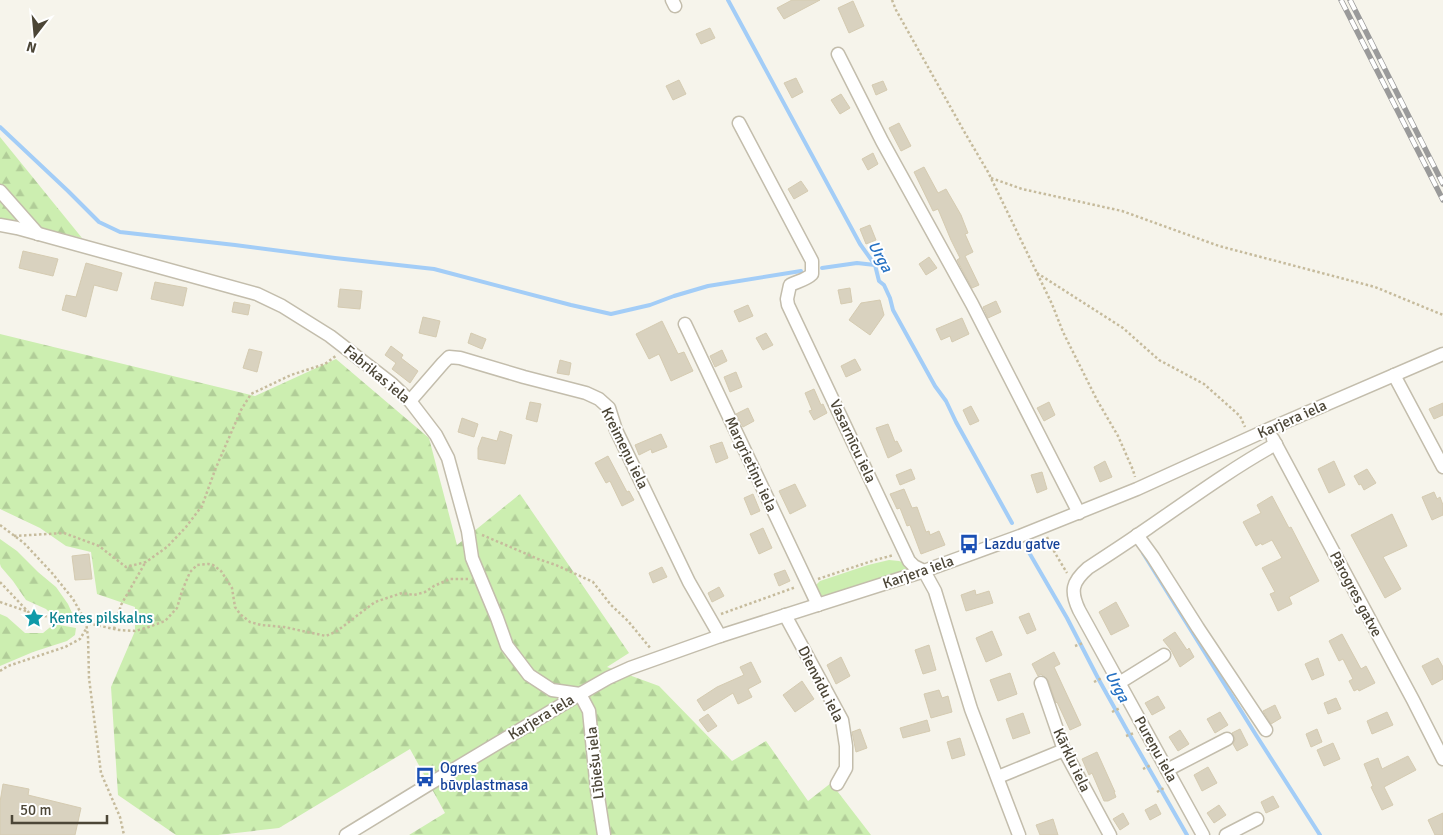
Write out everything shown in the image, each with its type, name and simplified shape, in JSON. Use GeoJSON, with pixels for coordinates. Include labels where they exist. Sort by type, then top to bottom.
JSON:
{"type":"FeatureCollection","features":[{"type":"Feature","properties":{"kind":"street"},"geometry":{"type":"LineString","coordinates":[[838,54],[882,142],[972,304],[1079,513]]}},
{"type":"Feature","properties":{"kind":"street","name":"Vasarnīcu iela"},"geometry":{"type":"LineString","coordinates":[[739,123],[812,261],[812,274],[807,279],[790,285],[786,299],[788,305],[909,561],[924,571]]}},
{"type":"Feature","properties":{"kind":"street"},"geometry":{"type":"LineString","coordinates":[[0,191],[38,234]]}},
{"type":"Feature","properties":{"kind":"street","name":"Fabrikas iela"},"geometry":{"type":"LineString","coordinates":[[0,225],[257,294],[302,317],[392,384],[410,401],[436,435],[448,458],[468,530],[472,558],[507,646],[529,675],[552,690],[580,694]]}},
{"type":"Feature","properties":{"kind":"street","name":"Margrietiņu iela"},"geometry":{"type":"LineString","coordinates":[[684,324],[818,605]]}},
{"type":"Feature","properties":{"kind":"street","name":"Karjera iela"},"geometry":{"type":"LineString","coordinates":[[346,835],[608,678],[720,636],[924,571],[1020,536],[1137,489],[1269,429],[1443,354]]}},
{"type":"Feature","properties":{"kind":"street","name":"Kreimeņu iela"},"geometry":{"type":"LineString","coordinates":[[410,401],[449,357],[460,358],[586,393],[600,399],[609,408],[616,430],[689,582],[720,636]]}},
{"type":"Feature","properties":{"kind":"street"},"geometry":{"type":"LineString","coordinates":[[1394,375],[1443,467]]}},
{"type":"Feature","properties":{"kind":"street","name":"Pārogres gatve"},"geometry":{"type":"LineString","coordinates":[[1269,429],[1443,758]]}},
{"type":"Feature","properties":{"kind":"street"},"geometry":{"type":"LineString","coordinates":[[1076,581],[1088,568],[1253,456],[1276,444]]}},
{"type":"Feature","properties":{"kind":"street"},"geometry":{"type":"LineString","coordinates":[[1137,535],[1266,730]]}},
{"type":"Feature","properties":{"kind":"street"},"geometry":{"type":"LineString","coordinates":[[924,571],[934,591],[971,709],[1019,835]]}},
{"type":"Feature","properties":{"kind":"street","name":"Pureņu iela"},"geometry":{"type":"LineString","coordinates":[[1076,581],[1073,591],[1079,610],[1203,835]]}},
{"type":"Feature","properties":{"kind":"street","name":"Dienvidu iela"},"geometry":{"type":"LineString","coordinates":[[786,615],[842,720],[846,746],[846,768],[837,784]]}},
{"type":"Feature","properties":{"kind":"street"},"geometry":{"type":"LineString","coordinates":[[1119,682],[1164,655]]}},
{"type":"Feature","properties":{"kind":"street","name":"Kārklu iela"},"geometry":{"type":"LineString","coordinates":[[1041,683],[1064,750],[1110,835]]}},
{"type":"Feature","properties":{"kind":"street","name":"Lībiešu iela"},"geometry":{"type":"LineString","coordinates":[[580,694],[589,711],[597,790],[604,835]]}},
{"type":"Feature","properties":{"kind":"street"},"geometry":{"type":"LineString","coordinates":[[1168,770],[1227,739]]}},
{"type":"Feature","properties":{"kind":"street"},"geometry":{"type":"LineString","coordinates":[[998,777],[1064,750]]}},
{"type":"Feature","properties":{"kind":"street"},"geometry":{"type":"LineString","coordinates":[[1226,835],[1257,819]]}},
{"type":"Feature","properties":{"kind":"path"},"geometry":{"type":"LineString","coordinates":[[892,0],[991,178],[1052,304],[1063,332],[1134,470],[1137,489]]}},
{"type":"Feature","properties":{"kind":"path"},"geometry":{"type":"LineString","coordinates":[[991,178],[1022,189],[1122,211],[1219,246],[1375,287],[1443,315]]}},
{"type":"Feature","properties":{"kind":"path"},"geometry":{"type":"LineString","coordinates":[[1036,272],[1123,328],[1160,360],[1204,384],[1240,416],[1247,431],[1248,439]]}},
{"type":"Feature","properties":{"kind":"path"},"geometry":{"type":"LineString","coordinates":[[14,536],[64,533],[99,546],[126,567],[146,562],[186,528],[202,506],[241,410],[252,394],[291,374],[325,364],[346,348]]}},
{"type":"Feature","properties":{"kind":"path"},"geometry":{"type":"LineString","coordinates":[[0,525],[24,544],[52,573],[72,599],[86,622],[89,678],[101,773],[120,817],[124,835]]}},
{"type":"Feature","properties":{"kind":"path"},"geometry":{"type":"LineString","coordinates":[[468,530],[538,559],[556,564],[593,582],[658,658]]}},
{"type":"Feature","properties":{"kind":"path"},"geometry":{"type":"LineString","coordinates":[[1046,535],[1066,572],[1076,581]]}},
{"type":"Feature","properties":{"kind":"path"},"geometry":{"type":"LineString","coordinates":[[114,629],[121,605],[146,562]]}},
{"type":"Feature","properties":{"kind":"path"},"geometry":{"type":"LineString","coordinates":[[0,582],[34,618],[43,616],[135,631],[164,621],[177,608],[190,572],[197,565],[214,565],[221,571],[232,588],[235,607],[250,622],[261,625],[284,626],[326,636],[337,631],[375,602],[402,593],[414,595],[424,592],[450,579],[480,580]]}},
{"type":"Feature","properties":{"kind":"path"},"geometry":{"type":"LineString","coordinates":[[0,602],[27,611]]}},
{"type":"Feature","properties":{"kind":"path"},"geometry":{"type":"LineString","coordinates":[[0,671],[8,666],[65,647],[80,639],[86,627]]}},
{"type":"Feature","properties":{"kind":"path"},"geometry":{"type":"LineString","coordinates":[[1075,646],[1084,642]]}},
{"type":"Feature","properties":{"kind":"path"},"geometry":{"type":"LineString","coordinates":[[1094,682],[1104,677]]}},
{"type":"Feature","properties":{"kind":"path"},"geometry":{"type":"LineString","coordinates":[[1112,712],[1121,707]]}},
{"type":"Feature","properties":{"kind":"path"},"geometry":{"type":"LineString","coordinates":[[1126,736],[1135,732]]}},
{"type":"Feature","properties":{"kind":"path"},"geometry":{"type":"LineString","coordinates":[[1143,769],[1152,764]]}},
{"type":"Feature","properties":{"kind":"path"},"geometry":{"type":"LineString","coordinates":[[1157,792],[1166,788]]}},
{"type":"Feature","properties":{"kind":"green space"},"geometry":{"type":"Polygon","coordinates":[[[0,137],[82,238],[0,219],[0,137]]]}},
{"type":"Feature","properties":{"kind":"green space"},"geometry":{"type":"Polygon","coordinates":[[[0,334],[255,396],[336,359],[429,438],[457,545],[520,494],[629,653],[607,667],[659,686],[732,761],[766,741],[808,801],[831,783],[871,835],[409,835],[445,813],[410,749],[279,828],[218,835],[176,835],[118,795],[111,687],[135,631],[135,607],[97,594],[91,552],[66,546],[40,528],[0,509],[0,334]]]}},
{"type":"Feature","properties":{"kind":"green space"},"geometry":{"type":"Polygon","coordinates":[[[0,539],[17,551],[56,587],[72,613],[66,615],[50,613],[46,609],[26,600],[1,567],[0,539]]]}},
{"type":"Feature","properties":{"kind":"green space"},"geometry":{"type":"Polygon","coordinates":[[[889,560],[905,563],[907,568],[905,571],[828,595],[821,596],[816,594],[816,585],[820,581],[889,560]]]}},
{"type":"Feature","properties":{"kind":"green space"},"geometry":{"type":"Polygon","coordinates":[[[0,614],[7,617],[25,633],[43,633],[54,624],[76,628],[75,635],[67,641],[33,652],[0,666],[0,614]]]}},
{"type":"Feature","properties":{"kind":"building"},"geometry":{"type":"Polygon","coordinates":[[[792,0],[820,0],[784,19],[777,8],[792,0]]]}},
{"type":"Feature","properties":{"kind":"building"},"geometry":{"type":"Polygon","coordinates":[[[853,1],[864,26],[849,33],[838,8],[853,1]]]}},
{"type":"Feature","properties":{"kind":"building"},"geometry":{"type":"Polygon","coordinates":[[[710,28],[715,38],[701,44],[696,34],[710,28]]]}},
{"type":"Feature","properties":{"kind":"building"},"geometry":{"type":"Polygon","coordinates":[[[796,78],[803,92],[792,98],[784,83],[796,78]]]}},
{"type":"Feature","properties":{"kind":"building"},"geometry":{"type":"Polygon","coordinates":[[[679,80],[686,94],[673,100],[666,86],[679,80]]]}},
{"type":"Feature","properties":{"kind":"building"},"geometry":{"type":"Polygon","coordinates":[[[883,81],[887,90],[876,95],[872,85],[883,81]]]}},
{"type":"Feature","properties":{"kind":"building"},"geometry":{"type":"Polygon","coordinates":[[[841,94],[850,108],[840,114],[831,100],[841,94]]]}},
{"type":"Feature","properties":{"kind":"building"},"geometry":{"type":"Polygon","coordinates":[[[899,123],[911,146],[901,151],[889,128],[899,123]]]}},
{"type":"Feature","properties":{"kind":"building"},"geometry":{"type":"Polygon","coordinates":[[[873,153],[878,164],[868,170],[862,159],[873,153]]]}},
{"type":"Feature","properties":{"kind":"building"},"geometry":{"type":"Polygon","coordinates":[[[924,167],[938,193],[946,189],[961,215],[968,233],[965,234],[973,252],[965,256],[979,285],[972,288],[957,260],[960,258],[938,209],[933,211],[914,172],[924,167]]]}},
{"type":"Feature","properties":{"kind":"building"},"geometry":{"type":"Polygon","coordinates":[[[801,181],[808,191],[794,199],[788,189],[801,181]]]}},
{"type":"Feature","properties":{"kind":"building"},"geometry":{"type":"Polygon","coordinates":[[[870,225],[876,240],[866,244],[860,229],[870,225]]]}},
{"type":"Feature","properties":{"kind":"building"},"geometry":{"type":"Polygon","coordinates":[[[23,251],[58,259],[53,276],[19,268],[23,251]]]}},
{"type":"Feature","properties":{"kind":"building"},"geometry":{"type":"Polygon","coordinates":[[[929,257],[937,268],[926,275],[919,264],[929,257]]]}},
{"type":"Feature","properties":{"kind":"building"},"geometry":{"type":"Polygon","coordinates":[[[86,263],[122,273],[117,291],[94,285],[86,317],[62,310],[66,295],[76,297],[86,263]]]}},
{"type":"Feature","properties":{"kind":"building"},"geometry":{"type":"Polygon","coordinates":[[[155,282],[187,288],[183,306],[151,299],[155,282]]]}},
{"type":"Feature","properties":{"kind":"building"},"geometry":{"type":"Polygon","coordinates":[[[850,288],[852,302],[841,304],[838,290],[850,288]]]}},
{"type":"Feature","properties":{"kind":"building"},"geometry":{"type":"Polygon","coordinates":[[[340,289],[362,291],[360,309],[338,307],[340,289]]]}},
{"type":"Feature","properties":{"kind":"building"},"geometry":{"type":"Polygon","coordinates":[[[880,300],[884,315],[870,335],[849,320],[861,303],[880,300]]]}},
{"type":"Feature","properties":{"kind":"building"},"geometry":{"type":"Polygon","coordinates":[[[996,301],[1001,312],[988,318],[983,307],[996,301]]]}},
{"type":"Feature","properties":{"kind":"building"},"geometry":{"type":"Polygon","coordinates":[[[234,302],[250,305],[248,315],[232,312],[234,302]]]}},
{"type":"Feature","properties":{"kind":"building"},"geometry":{"type":"Polygon","coordinates":[[[748,305],[753,316],[739,322],[734,311],[748,305]]]}},
{"type":"Feature","properties":{"kind":"building"},"geometry":{"type":"Polygon","coordinates":[[[423,317],[440,321],[436,337],[419,333],[423,317]]]}},
{"type":"Feature","properties":{"kind":"building"},"geometry":{"type":"Polygon","coordinates":[[[962,318],[969,334],[952,342],[950,336],[941,340],[936,329],[962,318]]]}},
{"type":"Feature","properties":{"kind":"building"},"geometry":{"type":"Polygon","coordinates":[[[662,321],[678,354],[684,352],[693,371],[671,381],[659,354],[649,359],[636,334],[662,321]]]}},
{"type":"Feature","properties":{"kind":"building"},"geometry":{"type":"Polygon","coordinates":[[[471,333],[486,339],[482,349],[468,343],[471,333]]]}},
{"type":"Feature","properties":{"kind":"building"},"geometry":{"type":"Polygon","coordinates":[[[766,333],[773,345],[763,350],[756,338],[766,333]]]}},
{"type":"Feature","properties":{"kind":"building"},"geometry":{"type":"Polygon","coordinates":[[[391,346],[403,355],[401,358],[418,371],[410,383],[392,369],[396,363],[385,355],[391,346]]]}},
{"type":"Feature","properties":{"kind":"building"},"geometry":{"type":"Polygon","coordinates":[[[249,349],[262,352],[257,372],[243,368],[249,349]]]}},
{"type":"Feature","properties":{"kind":"building"},"geometry":{"type":"Polygon","coordinates":[[[722,350],[727,361],[715,367],[710,356],[722,350]]]}},
{"type":"Feature","properties":{"kind":"building"},"geometry":{"type":"Polygon","coordinates":[[[855,359],[861,370],[846,377],[841,366],[855,359]]]}},
{"type":"Feature","properties":{"kind":"building"},"geometry":{"type":"Polygon","coordinates":[[[560,360],[571,363],[569,375],[557,373],[560,360]]]}},
{"type":"Feature","properties":{"kind":"building"},"geometry":{"type":"Polygon","coordinates":[[[736,372],[742,387],[730,392],[724,377],[736,372]]]}},
{"type":"Feature","properties":{"kind":"building"},"geometry":{"type":"Polygon","coordinates":[[[814,389],[827,413],[814,420],[809,411],[812,410],[805,393],[814,389]]]}},
{"type":"Feature","properties":{"kind":"building"},"geometry":{"type":"Polygon","coordinates":[[[530,402],[541,404],[537,422],[526,419],[530,402]]]}},
{"type":"Feature","properties":{"kind":"building"},"geometry":{"type":"Polygon","coordinates":[[[1049,402],[1055,415],[1044,421],[1037,408],[1049,402]]]}},
{"type":"Feature","properties":{"kind":"building"},"geometry":{"type":"Polygon","coordinates":[[[1443,403],[1443,415],[1434,419],[1429,409],[1443,403]]]}},
{"type":"Feature","properties":{"kind":"building"},"geometry":{"type":"Polygon","coordinates":[[[971,406],[979,421],[970,425],[963,410],[971,406]]]}},
{"type":"Feature","properties":{"kind":"building"},"geometry":{"type":"Polygon","coordinates":[[[748,408],[754,421],[743,427],[736,414],[748,408]]]}},
{"type":"Feature","properties":{"kind":"building"},"geometry":{"type":"Polygon","coordinates":[[[462,418],[478,424],[474,437],[458,432],[462,418]]]}},
{"type":"Feature","properties":{"kind":"building"},"geometry":{"type":"Polygon","coordinates":[[[888,424],[895,442],[897,441],[902,451],[888,458],[876,428],[888,424]]]}},
{"type":"Feature","properties":{"kind":"building"},"geometry":{"type":"Polygon","coordinates":[[[500,431],[512,435],[505,464],[478,459],[478,448],[482,437],[497,441],[500,431]]]}},
{"type":"Feature","properties":{"kind":"building"},"geometry":{"type":"Polygon","coordinates":[[[661,434],[667,447],[652,453],[651,449],[639,455],[635,445],[661,434]]]}},
{"type":"Feature","properties":{"kind":"building"},"geometry":{"type":"Polygon","coordinates":[[[722,442],[728,458],[716,463],[710,446],[722,442]]]}},
{"type":"Feature","properties":{"kind":"building"},"geometry":{"type":"Polygon","coordinates":[[[608,456],[627,492],[629,491],[634,500],[622,506],[610,481],[606,483],[595,463],[608,456]]]}},
{"type":"Feature","properties":{"kind":"building"},"geometry":{"type":"Polygon","coordinates":[[[1105,461],[1112,477],[1100,482],[1094,467],[1105,461]]]}},
{"type":"Feature","properties":{"kind":"building"},"geometry":{"type":"Polygon","coordinates":[[[1334,461],[1345,485],[1329,493],[1318,469],[1334,461]]]}},
{"type":"Feature","properties":{"kind":"building"},"geometry":{"type":"Polygon","coordinates":[[[911,469],[915,479],[900,485],[896,475],[911,469]]]}},
{"type":"Feature","properties":{"kind":"building"},"geometry":{"type":"Polygon","coordinates":[[[1367,469],[1376,483],[1364,490],[1354,476],[1367,469]]]}},
{"type":"Feature","properties":{"kind":"building"},"geometry":{"type":"Polygon","coordinates":[[[1042,472],[1047,489],[1037,493],[1031,475],[1042,472]]]}},
{"type":"Feature","properties":{"kind":"building"},"geometry":{"type":"Polygon","coordinates":[[[795,484],[806,506],[790,514],[779,491],[795,484]]]}},
{"type":"Feature","properties":{"kind":"building"},"geometry":{"type":"Polygon","coordinates":[[[904,489],[912,508],[917,507],[926,532],[929,531],[930,535],[939,531],[945,545],[921,554],[910,525],[907,526],[900,508],[897,509],[890,494],[904,489]]]}},
{"type":"Feature","properties":{"kind":"building"},"geometry":{"type":"Polygon","coordinates":[[[1434,492],[1437,499],[1440,497],[1443,505],[1443,515],[1432,520],[1422,497],[1434,492]]]}},
{"type":"Feature","properties":{"kind":"building"},"geometry":{"type":"Polygon","coordinates":[[[753,494],[760,511],[751,515],[744,498],[753,494]]]}},
{"type":"Feature","properties":{"kind":"building"},"geometry":{"type":"Polygon","coordinates":[[[1272,496],[1289,528],[1291,527],[1319,581],[1289,597],[1292,604],[1278,611],[1270,594],[1275,592],[1262,568],[1282,558],[1272,540],[1256,546],[1243,522],[1261,513],[1257,505],[1272,496]]]}},
{"type":"Feature","properties":{"kind":"building"},"geometry":{"type":"Polygon","coordinates":[[[1392,514],[1407,546],[1383,557],[1401,589],[1385,598],[1351,535],[1392,514]]]}},
{"type":"Feature","properties":{"kind":"building"},"geometry":{"type":"Polygon","coordinates":[[[763,528],[772,548],[759,554],[750,534],[763,528]]]}},
{"type":"Feature","properties":{"kind":"building"},"geometry":{"type":"Polygon","coordinates":[[[89,554],[92,579],[75,580],[72,556],[89,554]]]}},
{"type":"Feature","properties":{"kind":"building"},"geometry":{"type":"Polygon","coordinates":[[[662,567],[667,577],[653,583],[649,573],[662,567]]]}},
{"type":"Feature","properties":{"kind":"building"},"geometry":{"type":"Polygon","coordinates":[[[785,570],[790,581],[779,586],[774,574],[785,570]]]}},
{"type":"Feature","properties":{"kind":"building"},"geometry":{"type":"Polygon","coordinates":[[[719,587],[724,596],[712,602],[708,593],[719,587]]]}},
{"type":"Feature","properties":{"kind":"building"},"geometry":{"type":"Polygon","coordinates":[[[975,590],[976,595],[989,591],[993,603],[966,611],[961,595],[975,590]]]}},
{"type":"Feature","properties":{"kind":"building"},"geometry":{"type":"Polygon","coordinates":[[[1116,602],[1129,626],[1111,635],[1099,612],[1116,602]]]}},
{"type":"Feature","properties":{"kind":"building"},"geometry":{"type":"Polygon","coordinates":[[[1029,613],[1036,630],[1027,634],[1019,617],[1029,613]]]}},
{"type":"Feature","properties":{"kind":"building"},"geometry":{"type":"Polygon","coordinates":[[[992,631],[1002,655],[986,662],[976,638],[992,631]]]}},
{"type":"Feature","properties":{"kind":"building"},"geometry":{"type":"Polygon","coordinates":[[[1175,632],[1194,657],[1180,667],[1163,640],[1175,632]]]}},
{"type":"Feature","properties":{"kind":"building"},"geometry":{"type":"Polygon","coordinates":[[[1342,634],[1361,669],[1366,666],[1375,683],[1359,691],[1358,689],[1354,691],[1349,681],[1353,679],[1343,659],[1339,661],[1329,641],[1342,634]]]}},
{"type":"Feature","properties":{"kind":"building"},"geometry":{"type":"Polygon","coordinates":[[[929,645],[936,670],[923,674],[915,650],[929,645]]]}},
{"type":"Feature","properties":{"kind":"building"},"geometry":{"type":"Polygon","coordinates":[[[1054,652],[1060,664],[1054,667],[1081,725],[1070,730],[1056,703],[1048,680],[1041,674],[1038,676],[1032,664],[1054,652]]]}},
{"type":"Feature","properties":{"kind":"building"},"geometry":{"type":"Polygon","coordinates":[[[841,657],[850,676],[836,684],[827,665],[841,657]]]}},
{"type":"Feature","properties":{"kind":"building"},"geometry":{"type":"Polygon","coordinates":[[[1318,658],[1324,675],[1312,680],[1305,664],[1318,658]]]}},
{"type":"Feature","properties":{"kind":"building"},"geometry":{"type":"Polygon","coordinates":[[[1438,658],[1443,667],[1443,679],[1432,685],[1422,666],[1438,658]]]}},
{"type":"Feature","properties":{"kind":"building"},"geometry":{"type":"Polygon","coordinates":[[[751,662],[761,682],[748,689],[752,697],[738,704],[733,693],[704,711],[697,700],[717,687],[744,675],[740,667],[751,662]]]}},
{"type":"Feature","properties":{"kind":"building"},"geometry":{"type":"Polygon","coordinates":[[[1010,673],[1017,694],[998,701],[990,680],[1010,673]]]}},
{"type":"Feature","properties":{"kind":"building"},"geometry":{"type":"Polygon","coordinates":[[[802,681],[814,699],[795,712],[783,695],[802,681]]]}},
{"type":"Feature","properties":{"kind":"building"},"geometry":{"type":"Polygon","coordinates":[[[939,690],[942,698],[948,696],[952,712],[931,718],[924,694],[939,690]]]}},
{"type":"Feature","properties":{"kind":"building"},"geometry":{"type":"Polygon","coordinates":[[[1158,696],[1165,708],[1152,715],[1145,703],[1158,696]]]}},
{"type":"Feature","properties":{"kind":"building"},"geometry":{"type":"Polygon","coordinates":[[[1336,698],[1341,709],[1328,714],[1324,703],[1336,698]]]}},
{"type":"Feature","properties":{"kind":"building"},"geometry":{"type":"Polygon","coordinates":[[[1275,705],[1281,718],[1271,724],[1263,711],[1275,705]]]}},
{"type":"Feature","properties":{"kind":"building"},"geometry":{"type":"Polygon","coordinates":[[[1220,712],[1228,725],[1215,733],[1207,719],[1220,712]]]}},
{"type":"Feature","properties":{"kind":"building"},"geometry":{"type":"Polygon","coordinates":[[[1387,712],[1393,725],[1372,734],[1367,721],[1387,712]]]}},
{"type":"Feature","properties":{"kind":"building"},"geometry":{"type":"Polygon","coordinates":[[[1023,713],[1030,733],[1013,739],[1006,719],[1023,713]]]}},
{"type":"Feature","properties":{"kind":"building"},"geometry":{"type":"Polygon","coordinates":[[[708,714],[717,726],[708,732],[699,720],[708,714]]]}},
{"type":"Feature","properties":{"kind":"building"},"geometry":{"type":"Polygon","coordinates":[[[927,720],[930,731],[903,738],[900,728],[927,720]]]}},
{"type":"Feature","properties":{"kind":"building"},"geometry":{"type":"Polygon","coordinates":[[[860,729],[867,748],[856,752],[852,732],[860,729]]]}},
{"type":"Feature","properties":{"kind":"building"},"geometry":{"type":"Polygon","coordinates":[[[1240,729],[1248,745],[1237,751],[1233,744],[1235,739],[1232,733],[1240,729]]]}},
{"type":"Feature","properties":{"kind":"building"},"geometry":{"type":"Polygon","coordinates":[[[1317,729],[1322,742],[1311,747],[1306,734],[1317,729]]]}},
{"type":"Feature","properties":{"kind":"building"},"geometry":{"type":"Polygon","coordinates":[[[1180,730],[1189,744],[1178,751],[1169,737],[1180,730]]]}},
{"type":"Feature","properties":{"kind":"building"},"geometry":{"type":"Polygon","coordinates":[[[960,738],[965,755],[952,759],[947,742],[960,738]]]}},
{"type":"Feature","properties":{"kind":"building"},"geometry":{"type":"Polygon","coordinates":[[[1333,743],[1340,759],[1324,766],[1317,750],[1333,743]]]}},
{"type":"Feature","properties":{"kind":"building"},"geometry":{"type":"Polygon","coordinates":[[[1097,752],[1115,792],[1116,797],[1108,801],[1104,801],[1092,773],[1089,775],[1082,759],[1097,752]]]}},
{"type":"Feature","properties":{"kind":"building"},"geometry":{"type":"Polygon","coordinates":[[[1408,756],[1416,770],[1384,787],[1393,805],[1382,810],[1371,787],[1373,786],[1364,764],[1378,758],[1382,769],[1408,756]]]}},
{"type":"Feature","properties":{"kind":"building"},"geometry":{"type":"Polygon","coordinates":[[[1208,767],[1217,783],[1202,791],[1194,775],[1208,767]]]}},
{"type":"Feature","properties":{"kind":"building"},"geometry":{"type":"Polygon","coordinates":[[[3,784],[29,789],[28,795],[81,808],[75,835],[0,835],[0,802],[3,784]]]}},
{"type":"Feature","properties":{"kind":"building"},"geometry":{"type":"Polygon","coordinates":[[[1273,796],[1279,807],[1266,813],[1261,802],[1273,796]]]}},
{"type":"Feature","properties":{"kind":"building"},"geometry":{"type":"Polygon","coordinates":[[[1156,804],[1161,814],[1150,820],[1145,810],[1156,804]]]}},
{"type":"Feature","properties":{"kind":"building"},"geometry":{"type":"Polygon","coordinates":[[[1219,805],[1226,815],[1214,823],[1207,813],[1219,805]]]}},
{"type":"Feature","properties":{"kind":"building"},"geometry":{"type":"Polygon","coordinates":[[[1123,813],[1129,824],[1120,830],[1113,819],[1123,813]]]}},
{"type":"Feature","properties":{"kind":"building"},"geometry":{"type":"Polygon","coordinates":[[[1443,813],[1443,835],[1435,835],[1428,820],[1443,813]]]}},
{"type":"Feature","properties":{"kind":"building"},"geometry":{"type":"Polygon","coordinates":[[[1053,819],[1058,835],[1040,835],[1036,825],[1053,819]]]}},
{"type":"Feature","properties":{"kind":"waterway","name":"Urga"},"geometry":{"type":"LineString","coordinates":[[728,0],[860,244],[875,265],[879,281],[884,285],[893,310],[935,386],[946,401],[1012,523]]}},
{"type":"Feature","properties":{"kind":"waterway"},"geometry":{"type":"LineString","coordinates":[[0,127],[99,222],[120,232],[434,269],[611,314],[650,305],[708,286],[801,271]]}},
{"type":"Feature","properties":{"kind":"waterway"},"geometry":{"type":"LineString","coordinates":[[822,268],[857,263],[875,265]]}},
{"type":"Feature","properties":{"kind":"waterway","name":"Urga"},"geometry":{"type":"LineString","coordinates":[[1027,549],[1187,835]]}},
{"type":"Feature","properties":{"kind":"waterway"},"geometry":{"type":"LineString","coordinates":[[1143,553],[1320,835]]}},
{"type":"Feature","properties":{"kind":"railway"},"geometry":{"type":"LineString","coordinates":[[1341,0],[1443,200]]}},
{"type":"Feature","properties":{"kind":"railway"},"geometry":{"type":"LineString","coordinates":[[1350,0],[1443,184]]}},
{"type":"Feature","properties":{"kind":"place","name":"Lazdu gatve"},"geometry":{"type":"Point","coordinates":[969,544]}},
{"type":"Feature","properties":{"kind":"place","name":"Ķentes pilskalns"},"geometry":{"type":"Point","coordinates":[34,618]}},
{"type":"Feature","properties":{"kind":"place","name":"Ogres būvplastmasa"},"geometry":{"type":"Point","coordinates":[425,777]}}]}
